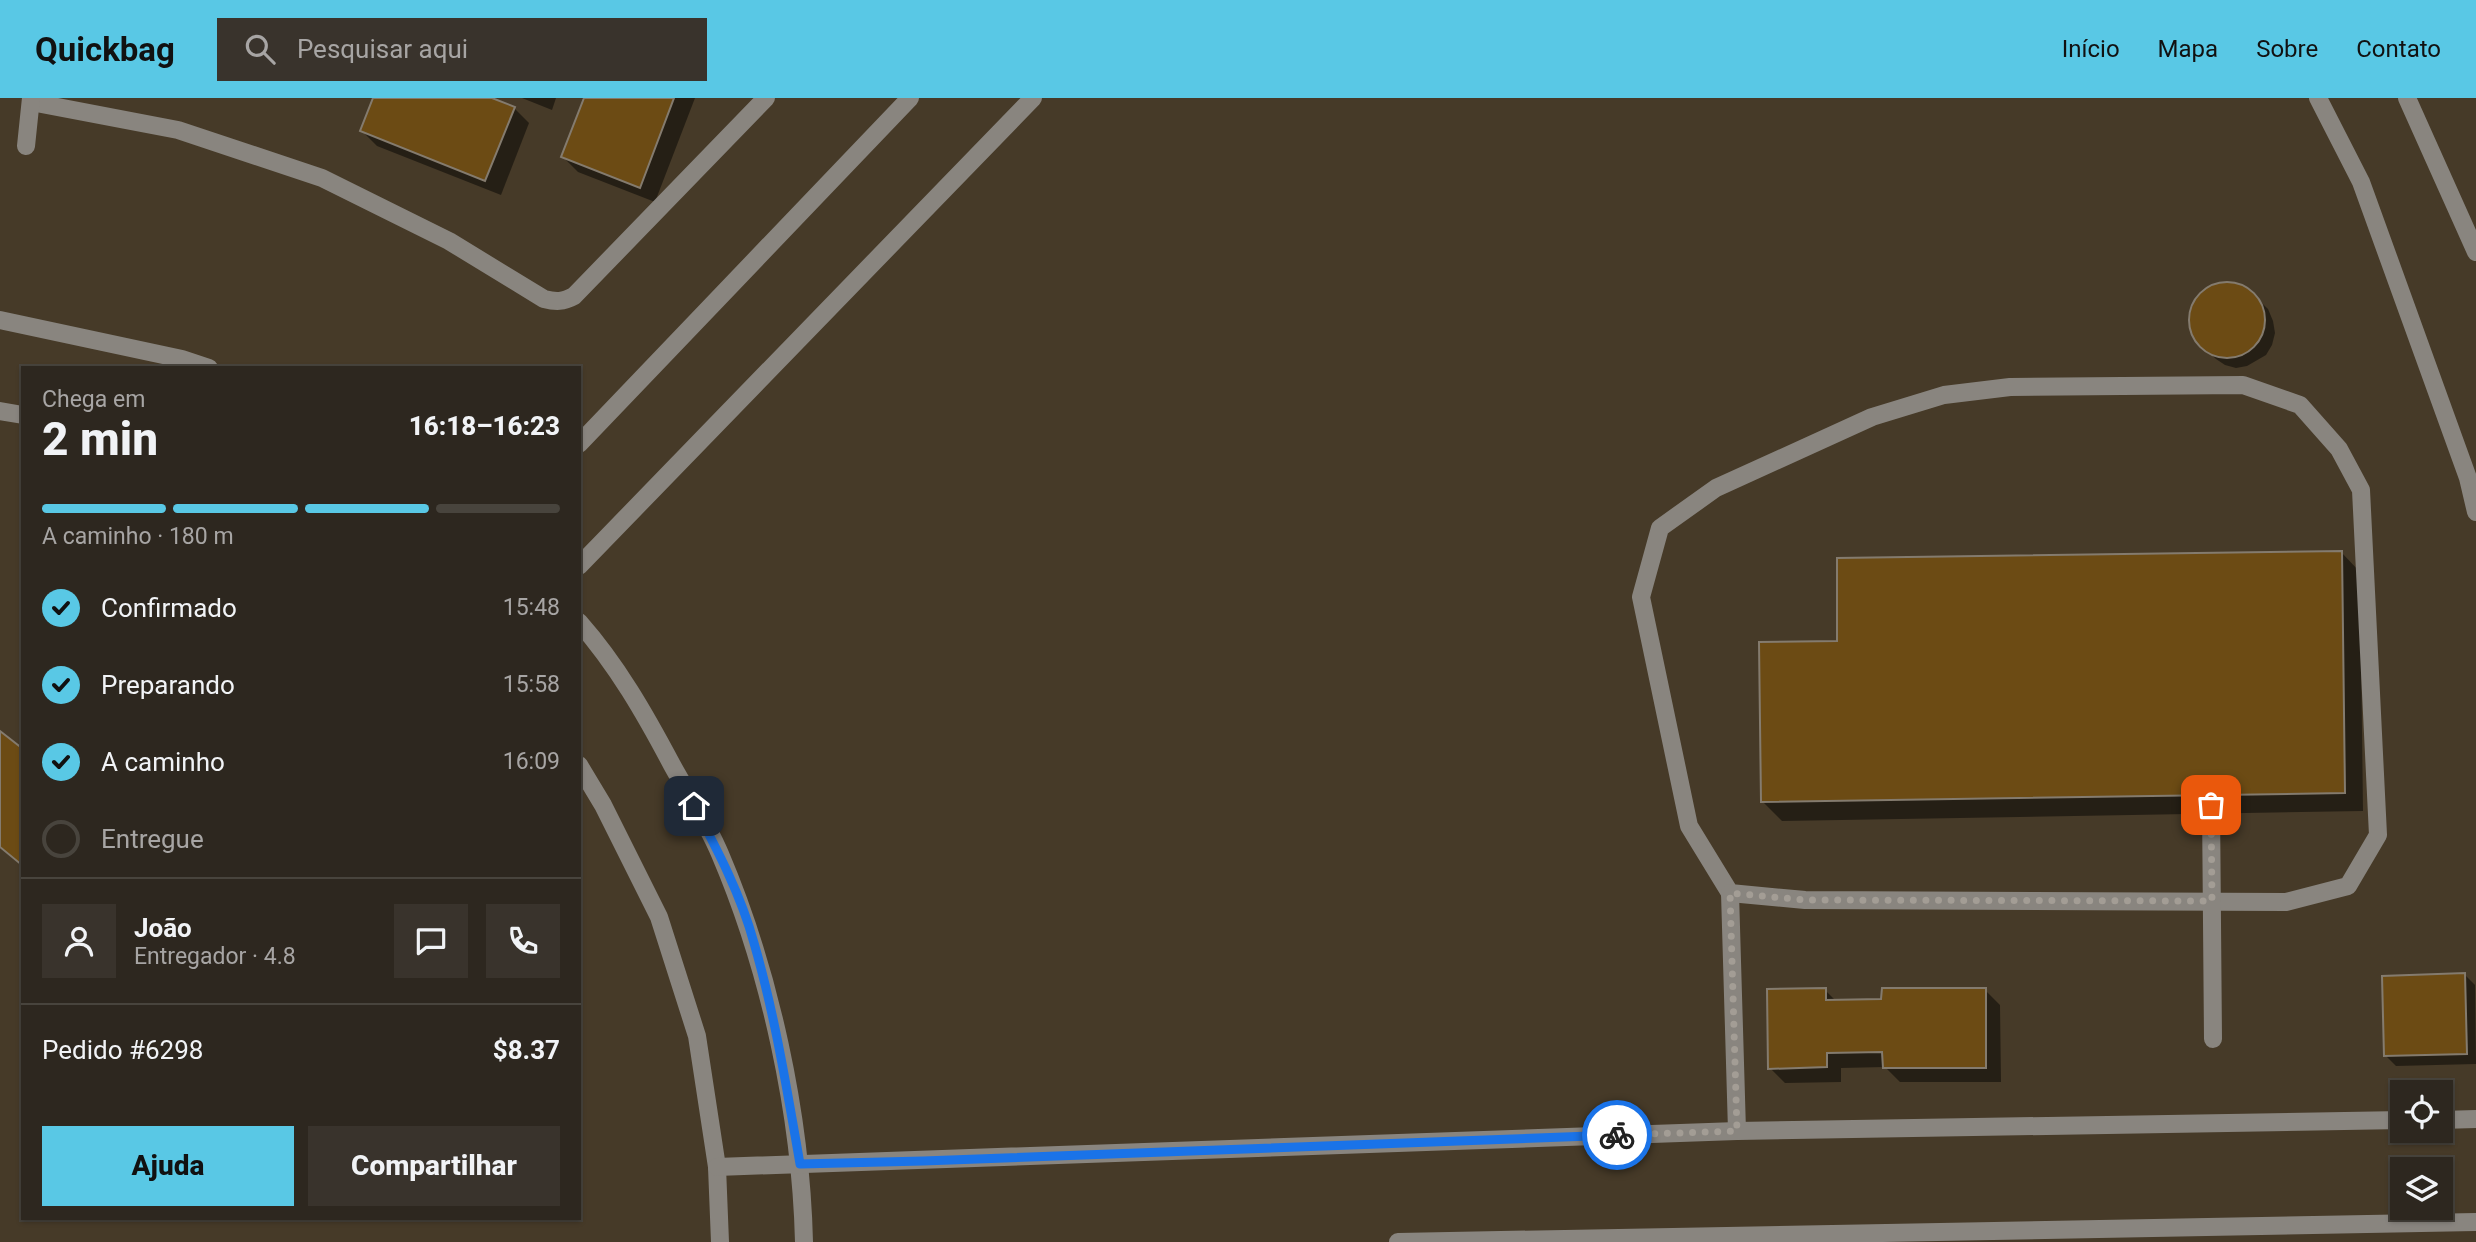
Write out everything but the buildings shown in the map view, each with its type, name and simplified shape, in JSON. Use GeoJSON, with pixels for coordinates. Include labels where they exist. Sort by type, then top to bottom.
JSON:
{"type":"FeatureCollection","features":[{"type":"Feature","properties":{"kind":"lane"},"geometry":{"type":"LineString","coordinates":[[26,146],[31,100],[178,130],[322,178],[449,241],[544,299],[556,302],[574,296],[766,98]]}},
{"type":"Feature","properties":{"kind":"lane"},"geometry":{"type":"LineString","coordinates":[[581,442],[910,98]]}},
{"type":"Feature","properties":{"kind":"lane"},"geometry":{"type":"LineString","coordinates":[[581,564],[1033,98]]}},
{"type":"Feature","properties":{"kind":"lane"},"geometry":{"type":"LineString","coordinates":[[2318,98],[2361,183],[2468,478],[2476,512]]}},
{"type":"Feature","properties":{"kind":"lane"},"geometry":{"type":"LineString","coordinates":[[2407,98],[2476,252]]}},
{"type":"Feature","properties":{"kind":"lane"},"geometry":{"type":"LineString","coordinates":[[0,320],[182,359],[203,366]]}},
{"type":"Feature","properties":{"kind":"lane"},"geometry":{"type":"LineString","coordinates":[[1730,893],[1805,900],[2286,902],[2348,886],[2378,835],[2361,490],[2339,449],[2300,405],[2243,385],[2010,387],[1944,394],[1872,417],[1716,488],[1660,528],[1641,597],[1689,826],[1730,893],[1737,1131]]}},
{"type":"Feature","properties":{"kind":"lane"},"geometry":{"type":"LineString","coordinates":[[0,411],[21,415]]}},
{"type":"Feature","properties":{"kind":"lane"},"geometry":{"type":"LineString","coordinates":[[581,624],[603,649],[645,714],[719,852],[754,941],[777,1039],[800,1164],[804,1242]]}},
{"type":"Feature","properties":{"kind":"lane"},"geometry":{"type":"LineString","coordinates":[[581,768],[603,805],[659,917],[697,1036],[717,1167],[720,1242]]}},
{"type":"Feature","properties":{"kind":"lane"},"geometry":{"type":"LineString","coordinates":[[2211,805],[2213,1039]]}},
{"type":"Feature","properties":{"kind":"lane"},"geometry":{"type":"LineString","coordinates":[[2453,1120],[2476,1119]]}},
{"type":"Feature","properties":{"kind":"lane"},"geometry":{"type":"LineString","coordinates":[[717,1167],[1737,1131],[2390,1120]]}},
{"type":"Feature","properties":{"kind":"lane"},"geometry":{"type":"LineString","coordinates":[[1398,1242],[2476,1222]]}},
{"type":"Feature","properties":{"kind":"shaded area"},"geometry":{"type":"Polygon","coordinates":[[[0,98],[2476,98],[2476,1242],[0,1242],[0,98]]]}},
{"type":"Feature","properties":{"kind":"way so far"},"geometry":{"type":"LineString","coordinates":[[1617,1135],[1737,1131],[1730,893],[1805,900],[2212,901],[2211,805]]}},
{"type":"Feature","properties":{"kind":"route"},"geometry":{"type":"LineString","coordinates":[[694,806],[719,852],[754,941],[777,1039],[800,1164],[1617,1135]]}}]}
